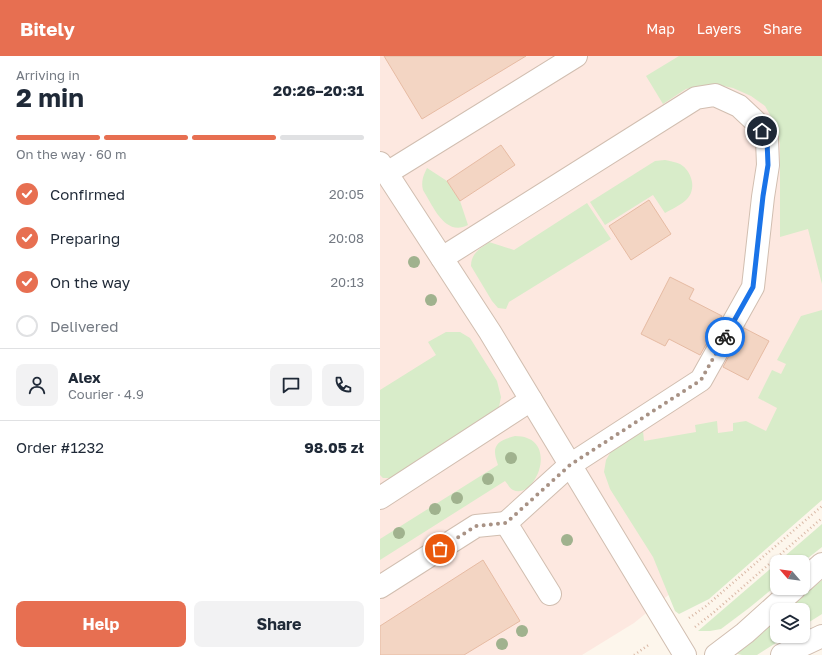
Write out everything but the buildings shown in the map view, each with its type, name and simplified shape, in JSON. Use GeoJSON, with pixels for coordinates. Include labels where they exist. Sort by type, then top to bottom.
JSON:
{"type":"FeatureCollection","features":[{"type":"Feature","properties":{"kind":"street"},"geometry":{"type":"LineString","coordinates":[[576,56],[383,168],[490,332],[678,642]]}},
{"type":"Feature","properties":{"kind":"street"},"geometry":{"type":"LineString","coordinates":[[380,587],[476,526],[506,523],[570,465],[701,380],[753,287],[768,165],[767,140],[756,122],[739,106],[715,95],[696,98],[442,258]]}},
{"type":"Feature","properties":{"kind":"street"},"geometry":{"type":"LineString","coordinates":[[380,497],[531,400]]}},
{"type":"Feature","properties":{"kind":"street"},"geometry":{"type":"LineString","coordinates":[[506,523],[550,594]]}},
{"type":"Feature","properties":{"kind":"street"},"geometry":{"type":"LineString","coordinates":[[810,575],[822,564]]}},
{"type":"Feature","properties":{"kind":"street"},"geometry":{"type":"LineString","coordinates":[[716,655],[744,633],[787,595]]}},
{"type":"Feature","properties":{"kind":"street"},"geometry":{"type":"LineString","coordinates":[[782,655],[822,636]]}},
{"type":"Feature","properties":{"kind":"path"},"geometry":{"type":"LineString","coordinates":[[678,642],[706,606],[822,506]]}},
{"type":"Feature","properties":{"kind":"path"},"geometry":{"type":"LineString","coordinates":[[678,642],[822,518]]}},
{"type":"Feature","properties":{"kind":"shaded area"},"geometry":{"type":"Polygon","coordinates":[[[380,56],[810,56],[822,90],[822,470],[634,623],[582,655],[380,655],[380,56]]]}},
{"type":"Feature","properties":{"kind":"green space"},"geometry":{"type":"Polygon","coordinates":[[[679,56],[822,56],[822,284],[808,229],[780,237],[780,143],[774,122],[765,106],[751,96],[733,88],[714,84],[686,89],[663,104],[646,76],[679,56]]]}},
{"type":"Feature","properties":{"kind":"green space"},"geometry":{"type":"Polygon","coordinates":[[[665,160],[680,164],[688,171],[692,180],[692,190],[687,199],[665,213],[653,195],[605,225],[590,202],[655,161],[665,160]]]}},
{"type":"Feature","properties":{"kind":"green space"},"geometry":{"type":"Polygon","coordinates":[[[427,168],[447,181],[460,201],[468,225],[460,228],[453,227],[441,218],[423,190],[422,184],[427,168]]]}},
{"type":"Feature","properties":{"kind":"green space"},"geometry":{"type":"Polygon","coordinates":[[[587,203],[611,239],[509,302],[506,309],[498,308],[492,301],[471,266],[474,255],[489,242],[514,250],[587,203]]]}},
{"type":"Feature","properties":{"kind":"green space"},"geometry":{"type":"Polygon","coordinates":[[[822,310],[822,500],[709,599],[679,614],[675,611],[653,557],[610,489],[604,472],[606,460],[613,448],[630,434],[643,431],[644,441],[696,432],[695,425],[717,421],[718,433],[733,431],[733,423],[746,421],[766,431],[777,408],[758,398],[772,370],[781,374],[786,364],[777,360],[801,316],[822,310]]]}},
{"type":"Feature","properties":{"kind":"green space"},"geometry":{"type":"Polygon","coordinates":[[[446,332],[460,332],[470,338],[497,381],[501,397],[499,407],[391,478],[383,478],[380,475],[380,390],[436,355],[428,342],[446,332]]]}},
{"type":"Feature","properties":{"kind":"green space"},"geometry":{"type":"Polygon","coordinates":[[[515,436],[529,439],[537,446],[541,456],[540,467],[536,478],[529,486],[522,491],[513,490],[505,481],[380,560],[380,539],[498,465],[495,453],[497,445],[503,440],[515,436]]]}},
{"type":"Feature","properties":{"kind":"green space"},"geometry":{"type":"Polygon","coordinates":[[[822,524],[822,547],[810,556],[810,555],[786,555],[822,524]]]}},
{"type":"Feature","properties":{"kind":"green space"},"geometry":{"type":"Polygon","coordinates":[[[770,569],[770,591],[721,629],[698,631],[770,569]]]}},
{"type":"Feature","properties":{"kind":"green space"},"geometry":{"type":"Polygon","coordinates":[[[822,580],[822,614],[810,622],[810,603],[794,603],[804,595],[810,595],[810,590],[822,580]]]}},
{"type":"Feature","properties":{"kind":"green space"},"geometry":{"type":"Polygon","coordinates":[[[770,623],[770,643],[776,643],[757,655],[742,655],[734,653],[770,623]]]}},
{"type":"Feature","properties":{"kind":"way so far"},"geometry":{"type":"LineString","coordinates":[[440,549],[476,526],[506,523],[570,465],[701,380],[725,337]]}},
{"type":"Feature","properties":{"kind":"route"},"geometry":{"type":"LineString","coordinates":[[725,337],[753,287],[768,165],[767,140],[762,131]]}}]}
